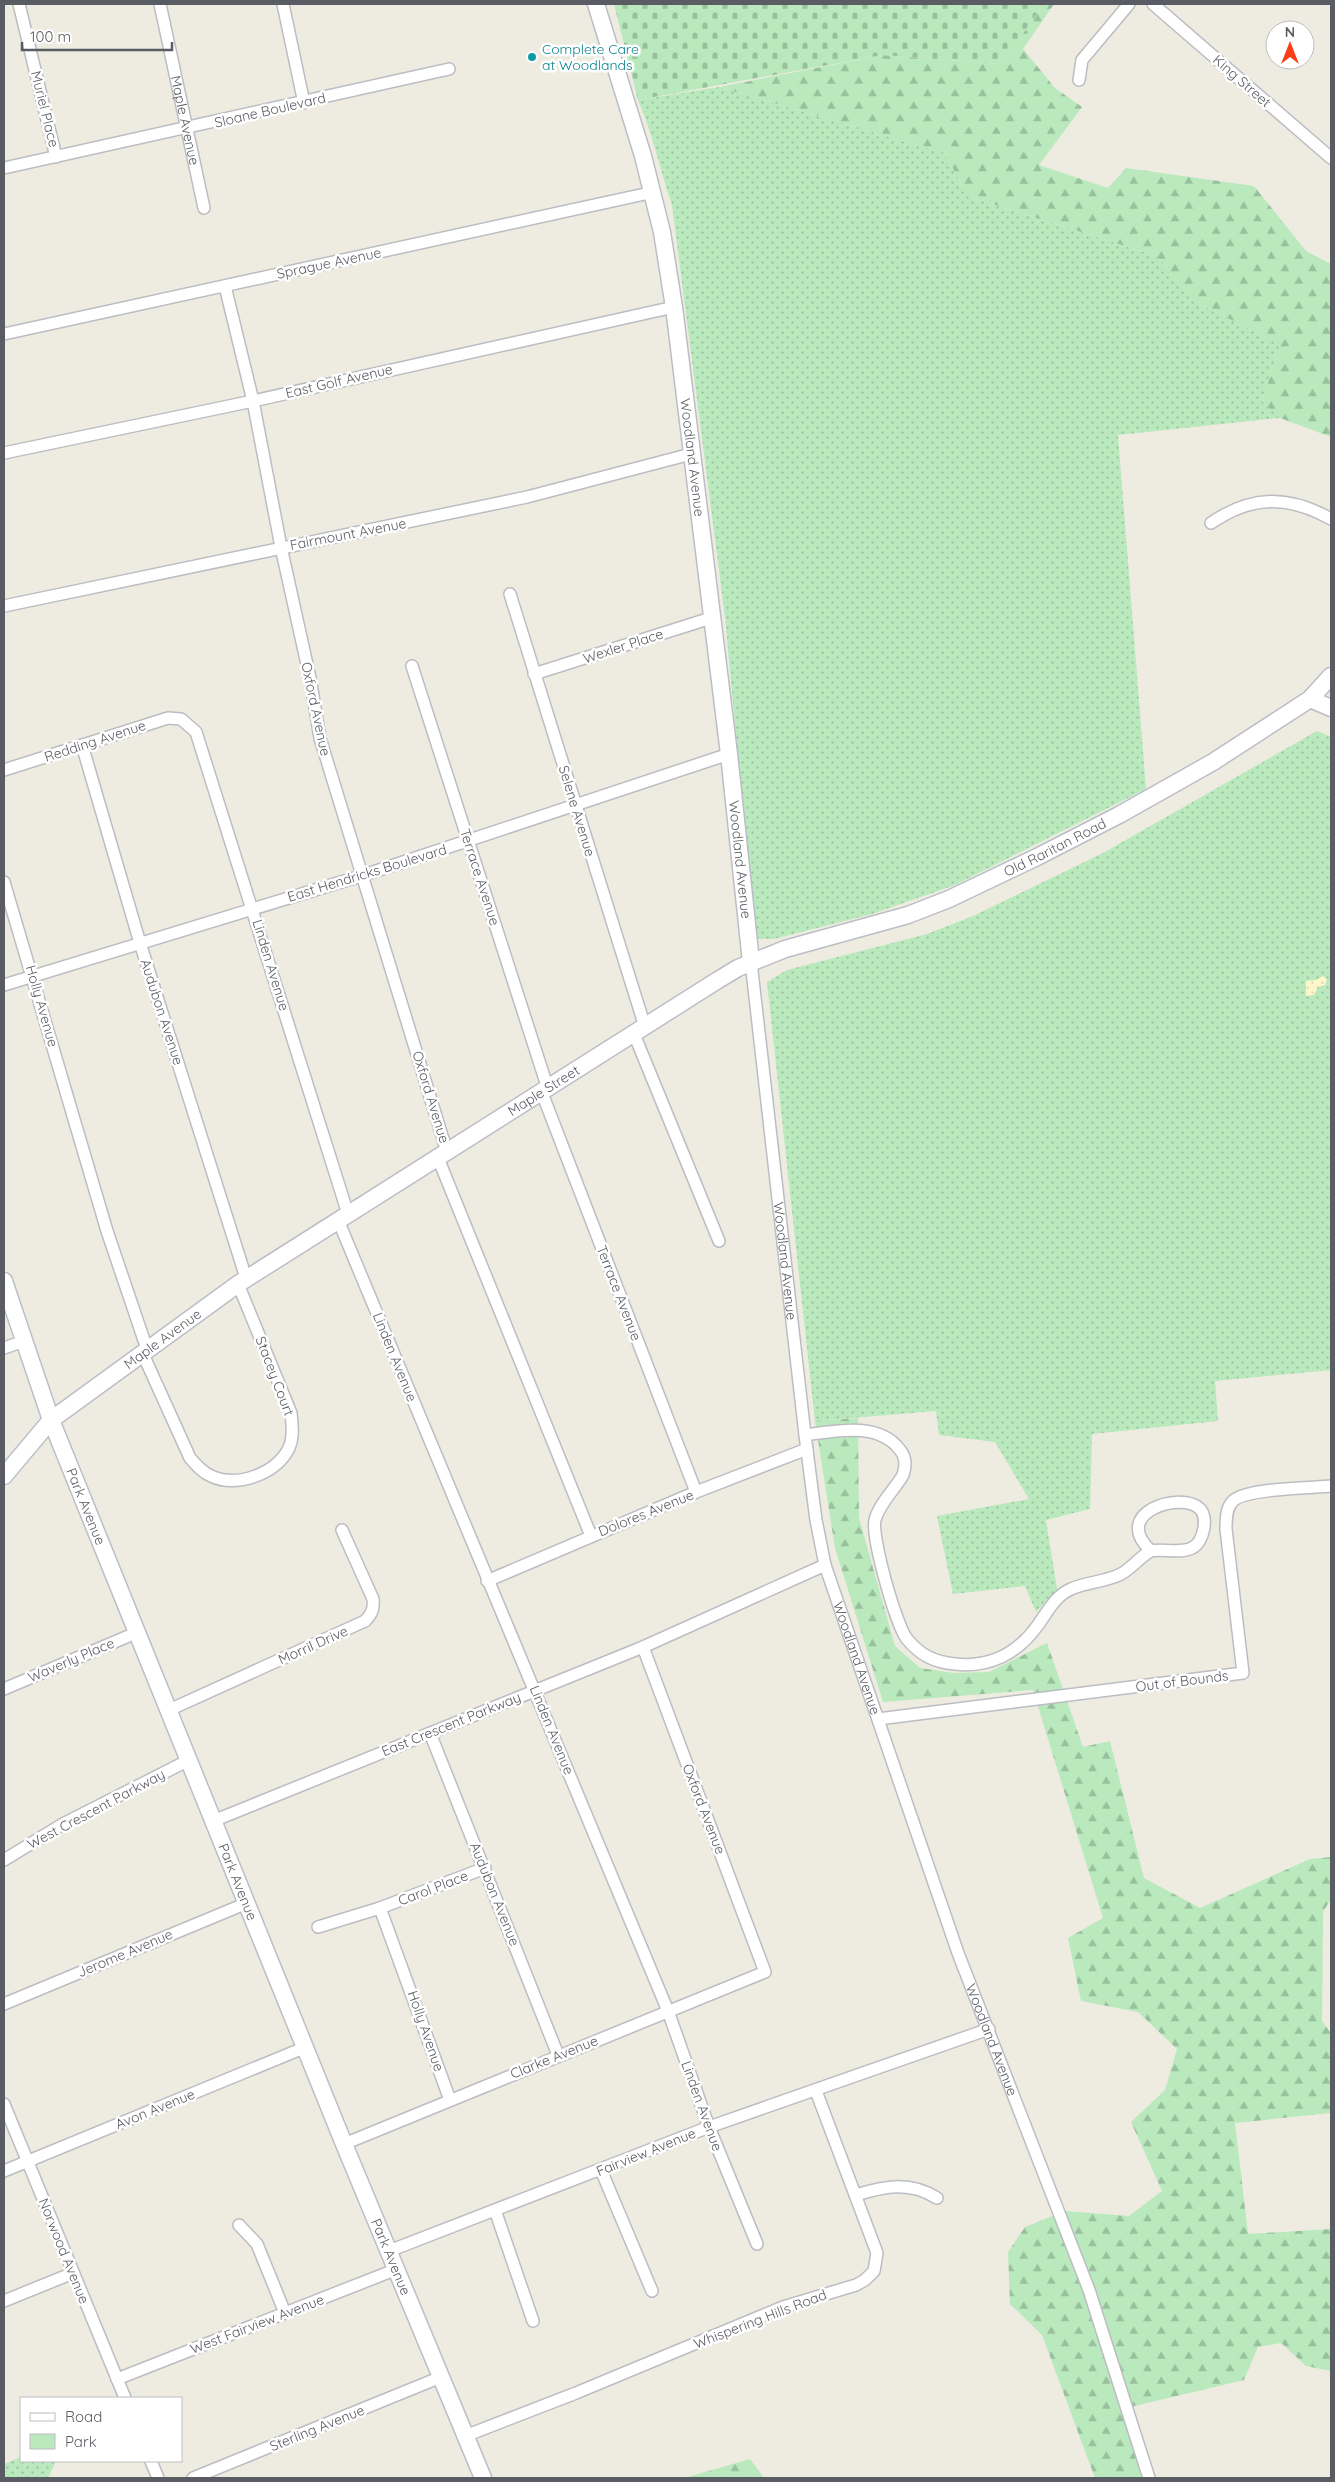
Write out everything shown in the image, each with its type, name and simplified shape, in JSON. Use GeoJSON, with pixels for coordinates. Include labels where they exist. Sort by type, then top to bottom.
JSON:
{"type":"FeatureCollection","features":[{"type":"Feature","properties":{"kind":"main road","name":"Woodland Avenue"},"geometry":{"type":"LineString","coordinates":[[596,4],[654,192],[674,307],[729,754],[751,962]]}},
{"type":"Feature","properties":{"kind":"main road","name":"Old Raritan Road"},"geometry":{"type":"LineString","coordinates":[[751,962],[785,949],[908,915],[949,899],[1158,794],[1213,762],[1310,699],[1331,676]]}},
{"type":"Feature","properties":{"kind":"main road"},"geometry":{"type":"LineString","coordinates":[[1310,699],[1331,708]]}},
{"type":"Feature","properties":{"kind":"main road","name":"Maple Street"},"geometry":{"type":"LineString","coordinates":[[343,1217],[718,980],[751,962]]}},
{"type":"Feature","properties":{"kind":"main road","name":"Maple Avenue"},"geometry":{"type":"LineString","coordinates":[[4,1476],[50,1420],[242,1281],[343,1217]]}},
{"type":"Feature","properties":{"kind":"main road","name":"Park Avenue"},"geometry":{"type":"LineString","coordinates":[[4,1281],[50,1420],[138,1632],[344,2144],[483,2478]]}},
{"type":"Feature","properties":{"kind":"street","name":"Muriel Place"},"geometry":{"type":"LineString","coordinates":[[19,4],[56,157]]}},
{"type":"Feature","properties":{"kind":"street","name":"Maple Avenue"},"geometry":{"type":"LineString","coordinates":[[160,4],[204,208]]}},
{"type":"Feature","properties":{"kind":"street"},"geometry":{"type":"LineString","coordinates":[[283,4],[304,102]]}},
{"type":"Feature","properties":{"kind":"street"},"geometry":{"type":"LineString","coordinates":[[1079,80],[1082,60],[1129,4]]}},
{"type":"Feature","properties":{"kind":"street","name":"King Street"},"geometry":{"type":"LineString","coordinates":[[1153,4],[1331,158]]}},
{"type":"Feature","properties":{"kind":"street","name":"Sloane Boulevard"},"geometry":{"type":"LineString","coordinates":[[4,168],[449,70]]}},
{"type":"Feature","properties":{"kind":"street","name":"Sprague Avenue"},"geometry":{"type":"LineString","coordinates":[[4,334],[654,192]]}},
{"type":"Feature","properties":{"kind":"street","name":"Oxford Avenue"},"geometry":{"type":"LineString","coordinates":[[224,286],[253,401],[281,547],[310,678],[320,738],[364,874],[443,1155],[591,1536]]}},
{"type":"Feature","properties":{"kind":"street","name":"East Golf Avenue"},"geometry":{"type":"LineString","coordinates":[[4,453],[253,401],[674,307]]}},
{"type":"Feature","properties":{"kind":"street","name":"Fairmount Avenue"},"geometry":{"type":"LineString","coordinates":[[4,606],[527,497],[691,454]]}},
{"type":"Feature","properties":{"kind":"street"},"geometry":{"type":"LineString","coordinates":[[1211,523],[1230,510],[1240,506],[1274,501],[1307,507],[1331,520]]}},
{"type":"Feature","properties":{"kind":"street","name":"Selene Avenue"},"geometry":{"type":"LineString","coordinates":[[510,594],[575,803],[639,1031],[720,1241]]}},
{"type":"Feature","properties":{"kind":"street","name":"Wexler Place"},"geometry":{"type":"LineString","coordinates":[[534,674],[711,618]]}},
{"type":"Feature","properties":{"kind":"street","name":"Terrace Avenue"},"geometry":{"type":"LineString","coordinates":[[412,666],[545,1091],[696,1492]]}},
{"type":"Feature","properties":{"kind":"street","name":"Redding Avenue"},"geometry":{"type":"LineString","coordinates":[[4,770],[168,718],[181,719],[186,722]]}},
{"type":"Feature","properties":{"kind":"street","name":"Linden Avenue"},"geometry":{"type":"LineString","coordinates":[[186,722],[196,732],[253,908],[343,1217],[487,1581],[536,1690],[668,2011],[709,2128],[757,2244]]}},
{"type":"Feature","properties":{"kind":"street","name":"Audubon Avenue"},"geometry":{"type":"LineString","coordinates":[[82,745],[242,1281]]}},
{"type":"Feature","properties":{"kind":"street","name":"East Hendricks Boulevard"},"geometry":{"type":"LineString","coordinates":[[4,985],[468,841],[575,803],[729,754]]}},
{"type":"Feature","properties":{"kind":"street","name":"Holly Avenue"},"geometry":{"type":"LineString","coordinates":[[4,882],[107,1231],[145,1351]]}},
{"type":"Feature","properties":{"kind":"street","name":"Woodland Avenue"},"geometry":{"type":"LineString","coordinates":[[751,962],[805,1435],[816,1520],[825,1565],[958,1953],[1089,2290],[1149,2478]]}},
{"type":"Feature","properties":{"kind":"street","name":"Stacey Court"},"geometry":{"type":"LineString","coordinates":[[145,1351],[190,1458],[201,1470],[224,1480],[255,1476],[269,1470],[289,1448],[293,1432],[291,1413],[242,1281]]}},
{"type":"Feature","properties":{"kind":"street"},"geometry":{"type":"LineString","coordinates":[[4,1348],[24,1341]]}},
{"type":"Feature","properties":{"kind":"street"},"geometry":{"type":"LineString","coordinates":[[805,1435],[838,1430],[869,1432],[891,1440],[902,1453],[905,1468],[903,1475],[877,1514],[875,1534],[892,1604],[905,1636],[925,1657],[937,1662],[967,1666],[985,1664],[1016,1650],[1027,1640],[1061,1595],[1071,1589],[1122,1573],[1151,1551],[1192,1548],[1197,1544],[1204,1527],[1201,1509],[1189,1503],[1154,1506],[1143,1513],[1140,1522],[1140,1537],[1143,1544],[1151,1551]]}},
{"type":"Feature","properties":{"kind":"street","name":"Dolores Avenue"},"geometry":{"type":"LineString","coordinates":[[487,1581],[696,1492],[807,1449]]}},
{"type":"Feature","properties":{"kind":"street","name":"Out of Bounds"},"geometry":{"type":"LineString","coordinates":[[878,1719],[1243,1673],[1226,1529],[1229,1507],[1233,1501],[1250,1494],[1331,1486]]}},
{"type":"Feature","properties":{"kind":"street","name":"Morril Drive"},"geometry":{"type":"LineString","coordinates":[[169,1710],[365,1622],[374,1608],[373,1599],[342,1530]]}},
{"type":"Feature","properties":{"kind":"street","name":"East Crescent Parkway"},"geometry":{"type":"LineString","coordinates":[[213,1821],[643,1647],[825,1565]]}},
{"type":"Feature","properties":{"kind":"street","name":"Waverly Place"},"geometry":{"type":"LineString","coordinates":[[4,1689],[138,1632]]}},
{"type":"Feature","properties":{"kind":"street","name":"Oxford Avenue"},"geometry":{"type":"LineString","coordinates":[[643,1647],[765,1972]]}},
{"type":"Feature","properties":{"kind":"street","name":"Audubon Avenue"},"geometry":{"type":"LineString","coordinates":[[430,1733],[558,2055]]}},
{"type":"Feature","properties":{"kind":"street","name":"West Crescent Parkway"},"geometry":{"type":"LineString","coordinates":[[4,1860],[63,1824],[189,1760]]}},
{"type":"Feature","properties":{"kind":"street","name":"Carol Place"},"geometry":{"type":"LineString","coordinates":[[318,1927],[380,1908],[485,1868]]}},
{"type":"Feature","properties":{"kind":"street","name":"Jerome Avenue"},"geometry":{"type":"LineString","coordinates":[[4,2004],[247,1903]]}},
{"type":"Feature","properties":{"kind":"street","name":"Carol Place"},"geometry":{"type":"LineString","coordinates":[[380,1908],[402,1962]]}},
{"type":"Feature","properties":{"kind":"street","name":"Holly Avenue"},"geometry":{"type":"LineString","coordinates":[[402,1962],[450,2100]]}},
{"type":"Feature","properties":{"kind":"street","name":"Clarke Avenue"},"geometry":{"type":"LineString","coordinates":[[344,2144],[765,1972]]}},
{"type":"Feature","properties":{"kind":"street","name":"Fairview Avenue"},"geometry":{"type":"LineString","coordinates":[[389,2250],[709,2128],[989,2029]]}},
{"type":"Feature","properties":{"kind":"street","name":"Avon Avenue"},"geometry":{"type":"LineString","coordinates":[[4,2171],[306,2047]]}},
{"type":"Feature","properties":{"kind":"street","name":"Whispering Hills Road"},"geometry":{"type":"LineString","coordinates":[[466,2436],[576,2393],[783,2307],[865,2280],[876,2267],[877,2253],[816,2090]]}},
{"type":"Feature","properties":{"kind":"street","name":"Norwood Avenue"},"geometry":{"type":"LineString","coordinates":[[4,2104],[125,2397]]}},
{"type":"Feature","properties":{"kind":"street"},"geometry":{"type":"LineString","coordinates":[[602,2170],[652,2291]]}},
{"type":"Feature","properties":{"kind":"street"},"geometry":{"type":"LineString","coordinates":[[856,2195],[882,2188],[899,2186],[925,2191],[937,2198]]}},
{"type":"Feature","properties":{"kind":"street"},"geometry":{"type":"LineString","coordinates":[[495,2210],[533,2321]]}},
{"type":"Feature","properties":{"kind":"street"},"geometry":{"type":"LineString","coordinates":[[239,2225],[258,2244],[286,2313]]}},
{"type":"Feature","properties":{"kind":"street","name":"West Fairview Avenue"},"geometry":{"type":"LineString","coordinates":[[117,2380],[397,2269]]}},
{"type":"Feature","properties":{"kind":"street"},"geometry":{"type":"LineString","coordinates":[[4,2301],[73,2273]]}},
{"type":"Feature","properties":{"kind":"street","name":"Sterling Avenue"},"geometry":{"type":"LineString","coordinates":[[194,2478],[441,2377]]}},
{"type":"Feature","properties":{"kind":"street"},"geometry":{"type":"LineString","coordinates":[[151,2462],[158,2478]]}},
{"type":"Feature","properties":{"kind":"green space"},"geometry":{"type":"Polygon","coordinates":[[[614,4],[1044,4],[1001,64],[883,55],[638,100],[614,4]]]}},
{"type":"Feature","properties":{"kind":"green space"},"geometry":{"type":"Polygon","coordinates":[[[1044,4],[1054,4],[1023,49],[1055,88],[1082,107],[1039,165],[1108,188],[1126,168],[1254,186],[1306,251],[1331,264],[1331,437],[1280,418],[1262,401],[1280,345],[1191,299],[1157,256],[967,196],[945,153],[719,87],[883,55],[1001,64],[1044,4]]]}},
{"type":"Feature","properties":{"kind":"green space"},"geometry":{"type":"Polygon","coordinates":[[[719,87],[945,153],[967,196],[1157,256],[1191,299],[1280,345],[1262,401],[1280,418],[1118,435],[1146,789],[955,885],[872,914],[774,939],[755,939],[725,617],[672,205],[648,126],[638,100],[719,87]]]}},
{"type":"Feature","properties":{"kind":"green space"},"geometry":{"type":"Polygon","coordinates":[[[1317,731],[1331,737],[1331,1370],[1215,1381],[1218,1421],[1092,1434],[1090,1509],[1046,1520],[1057,1589],[1036,1612],[1025,1586],[953,1594],[937,1516],[1029,1499],[995,1442],[939,1435],[936,1411],[815,1421],[767,982],[787,970],[927,934],[973,916],[1103,853],[1317,731]]]}},
{"type":"Feature","properties":{"kind":"green space"},"geometry":{"type":"Polygon","coordinates":[[[858,1418],[859,1518],[895,1646],[920,1668],[954,1673],[989,1672],[1047,1643],[1083,1747],[1110,1741],[1144,1878],[1200,1908],[1310,1859],[1331,1857],[1331,1899],[1323,1912],[1322,2021],[1331,2033],[1331,2113],[1235,2123],[1248,2234],[1331,2229],[1331,2371],[1306,2366],[1281,2343],[1258,2347],[1244,2380],[1126,2408],[1147,2478],[1095,2478],[1042,2335],[1010,2304],[1008,2252],[1025,2227],[1065,2211],[1129,2216],[1162,2191],[1131,2122],[1165,2090],[1177,2049],[1138,2012],[1081,2001],[1068,1938],[1103,1918],[1033,1690],[883,1702],[835,1548],[815,1421],[858,1418]]]}},
{"type":"Feature","properties":{"kind":"green space"},"geometry":{"type":"Polygon","coordinates":[[[20,2457],[20,2462],[56,2462],[48,2478],[4,2478],[4,2464],[20,2457]]]}},
{"type":"Feature","properties":{"kind":"green space"},"geometry":{"type":"Polygon","coordinates":[[[750,2459],[764,2478],[684,2478],[750,2459]]]}},
{"type":"Feature","properties":{"kind":"sand"},"geometry":{"type":"Polygon","coordinates":[[[1323,976],[1327,979],[1325,985],[1318,987],[1314,995],[1306,996],[1306,981],[1316,980],[1323,976]]]}},
{"type":"Feature","properties":{"kind":"place","name":"Complete Care at Woodlands"},"geometry":{"type":"Point","coordinates":[532,57]}}]}
